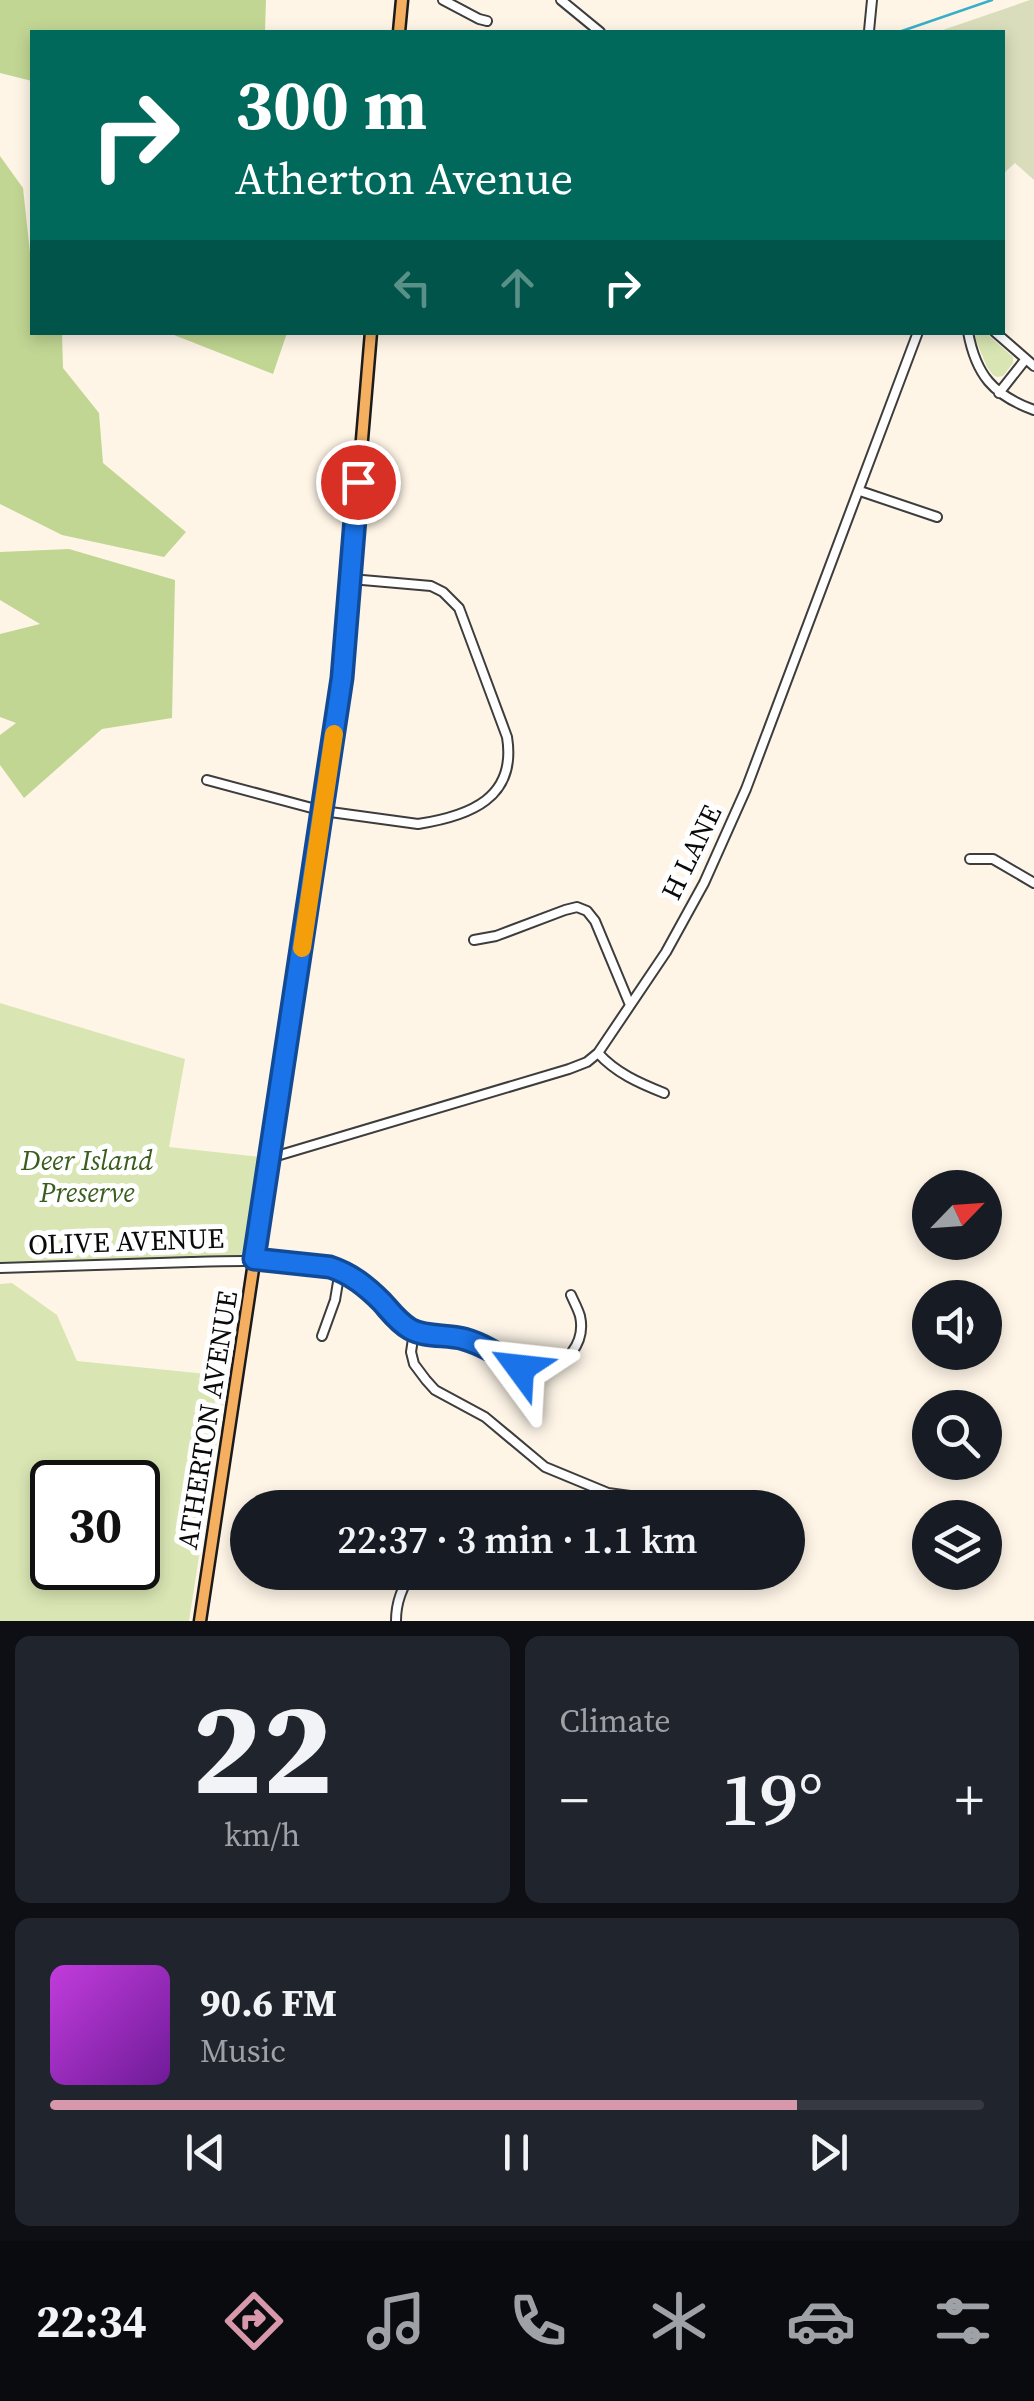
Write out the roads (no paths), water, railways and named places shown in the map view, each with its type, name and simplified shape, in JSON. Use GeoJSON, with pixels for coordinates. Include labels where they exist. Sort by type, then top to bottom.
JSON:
{"type":"FeatureCollection","features":[{"type":"Feature","properties":{"kind":"main road"},"geometry":{"type":"LineString","coordinates":[[399,30],[402,0]]}},
{"type":"Feature","properties":{"kind":"main road","name":"ATHERTON AVENUE"},"geometry":{"type":"LineString","coordinates":[[200,1621],[342,678],[371,335]]}},
{"type":"Feature","properties":{"kind":"street"},"geometry":{"type":"LineString","coordinates":[[443,0],[479,20],[487,20]]}},
{"type":"Feature","properties":{"kind":"street"},"geometry":{"type":"LineString","coordinates":[[562,0],[598,30]]}},
{"type":"Feature","properties":{"kind":"street"},"geometry":{"type":"LineString","coordinates":[[869,30],[872,0]]}},
{"type":"Feature","properties":{"kind":"street","name":"H LANE"},"geometry":{"type":"LineString","coordinates":[[270,1158],[569,1070],[598,1053],[666,952],[704,883],[746,789],[917,335]]}},
{"type":"Feature","properties":{"kind":"street"},"geometry":{"type":"LineString","coordinates":[[969,335],[978,369],[989,384],[1017,404],[1034,410]]}},
{"type":"Feature","properties":{"kind":"street"},"geometry":{"type":"LineString","coordinates":[[998,335],[1034,366]]}},
{"type":"Feature","properties":{"kind":"street"},"geometry":{"type":"LineString","coordinates":[[999,393],[1025,360]]}},
{"type":"Feature","properties":{"kind":"street"},"geometry":{"type":"LineString","coordinates":[[860,491],[936,516]]}},
{"type":"Feature","properties":{"kind":"street"},"geometry":{"type":"LineString","coordinates":[[207,780],[323,810],[418,824],[448,818],[493,796],[505,777],[510,754],[508,737],[459,608],[431,586],[351,579]]}},
{"type":"Feature","properties":{"kind":"street"},"geometry":{"type":"LineString","coordinates":[[970,859],[993,859],[1034,883]]}},
{"type":"Feature","properties":{"kind":"street"},"geometry":{"type":"LineString","coordinates":[[474,940],[496,936],[565,910],[587,911],[595,921],[630,1006]]}},
{"type":"Feature","properties":{"kind":"street"},"geometry":{"type":"LineString","coordinates":[[598,1053],[630,1080],[664,1093]]}},
{"type":"Feature","properties":{"kind":"street","name":"OLIVE AVENUE"},"geometry":{"type":"LineString","coordinates":[[0,1268],[254,1259],[340,1270]]}},
{"type":"Feature","properties":{"kind":"street"},"geometry":{"type":"LineString","coordinates":[[322,1336],[335,1300],[340,1270],[354,1277],[398,1322],[414,1332],[464,1339],[534,1372],[549,1369],[571,1354],[578,1342],[580,1314],[572,1295]]}},
{"type":"Feature","properties":{"kind":"street"},"geometry":{"type":"LineString","coordinates":[[414,1332],[414,1364],[435,1390],[486,1418],[545,1467],[601,1490]]}},
{"type":"Feature","properties":{"kind":"street"},"geometry":{"type":"LineString","coordinates":[[396,1621],[402,1590]]}},
{"type":"Feature","properties":{"kind":"waterway"},"geometry":{"type":"LineString","coordinates":[[905,30],[992,0]]}},
{"type":"Feature","properties":{"kind":"park label","name":"Deer Island Preserve"},"geometry":{"type":"Point","coordinates":[87,1176]}}]}
